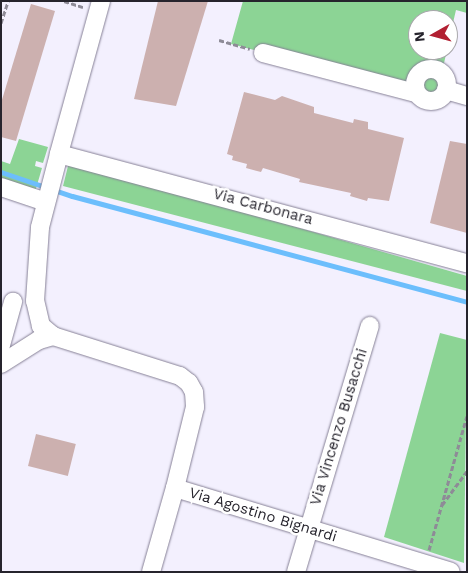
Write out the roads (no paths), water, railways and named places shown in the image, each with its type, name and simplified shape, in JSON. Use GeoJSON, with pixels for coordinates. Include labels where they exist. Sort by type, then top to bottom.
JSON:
{"type":"FeatureCollection","features":[{"type":"Feature","properties":{"kind":"street"},"geometry":{"type":"LineString","coordinates":[[52,336],[41,326],[36,301],[40,227],[95,5]]}},
{"type":"Feature","properties":{"kind":"street"},"geometry":{"type":"LineString","coordinates":[[263,53],[416,93],[420,98],[432,102],[438,100],[446,90],[443,75],[429,69],[416,78],[416,93]]}},
{"type":"Feature","properties":{"kind":"street"},"geometry":{"type":"LineString","coordinates":[[446,90],[467,96]]}},
{"type":"Feature","properties":{"kind":"street","name":"Via Carbonara"},"geometry":{"type":"LineString","coordinates":[[59,154],[467,263]]}},
{"type":"Feature","properties":{"kind":"street"},"geometry":{"type":"LineString","coordinates":[[1,188],[46,202]]}},
{"type":"Feature","properties":{"kind":"street"},"geometry":{"type":"LineString","coordinates":[[1,345],[13,302]]}},
{"type":"Feature","properties":{"kind":"street","name":"Via Vincenzo Busacchi"},"geometry":{"type":"LineString","coordinates":[[296,572],[370,326]]}},
{"type":"Feature","properties":{"kind":"street"},"geometry":{"type":"LineString","coordinates":[[1,364],[39,340],[52,336]]}},
{"type":"Feature","properties":{"kind":"street","name":"Via Agostino Bignardi"},"geometry":{"type":"LineString","coordinates":[[52,336],[180,376],[189,383],[194,392],[195,407],[175,488],[451,572]]}},
{"type":"Feature","properties":{"kind":"street"},"geometry":{"type":"LineString","coordinates":[[151,572],[175,488]]}},
{"type":"Feature","properties":{"kind":"waterway"},"geometry":{"type":"LineString","coordinates":[[1,172],[72,196],[467,302]]}}]}
